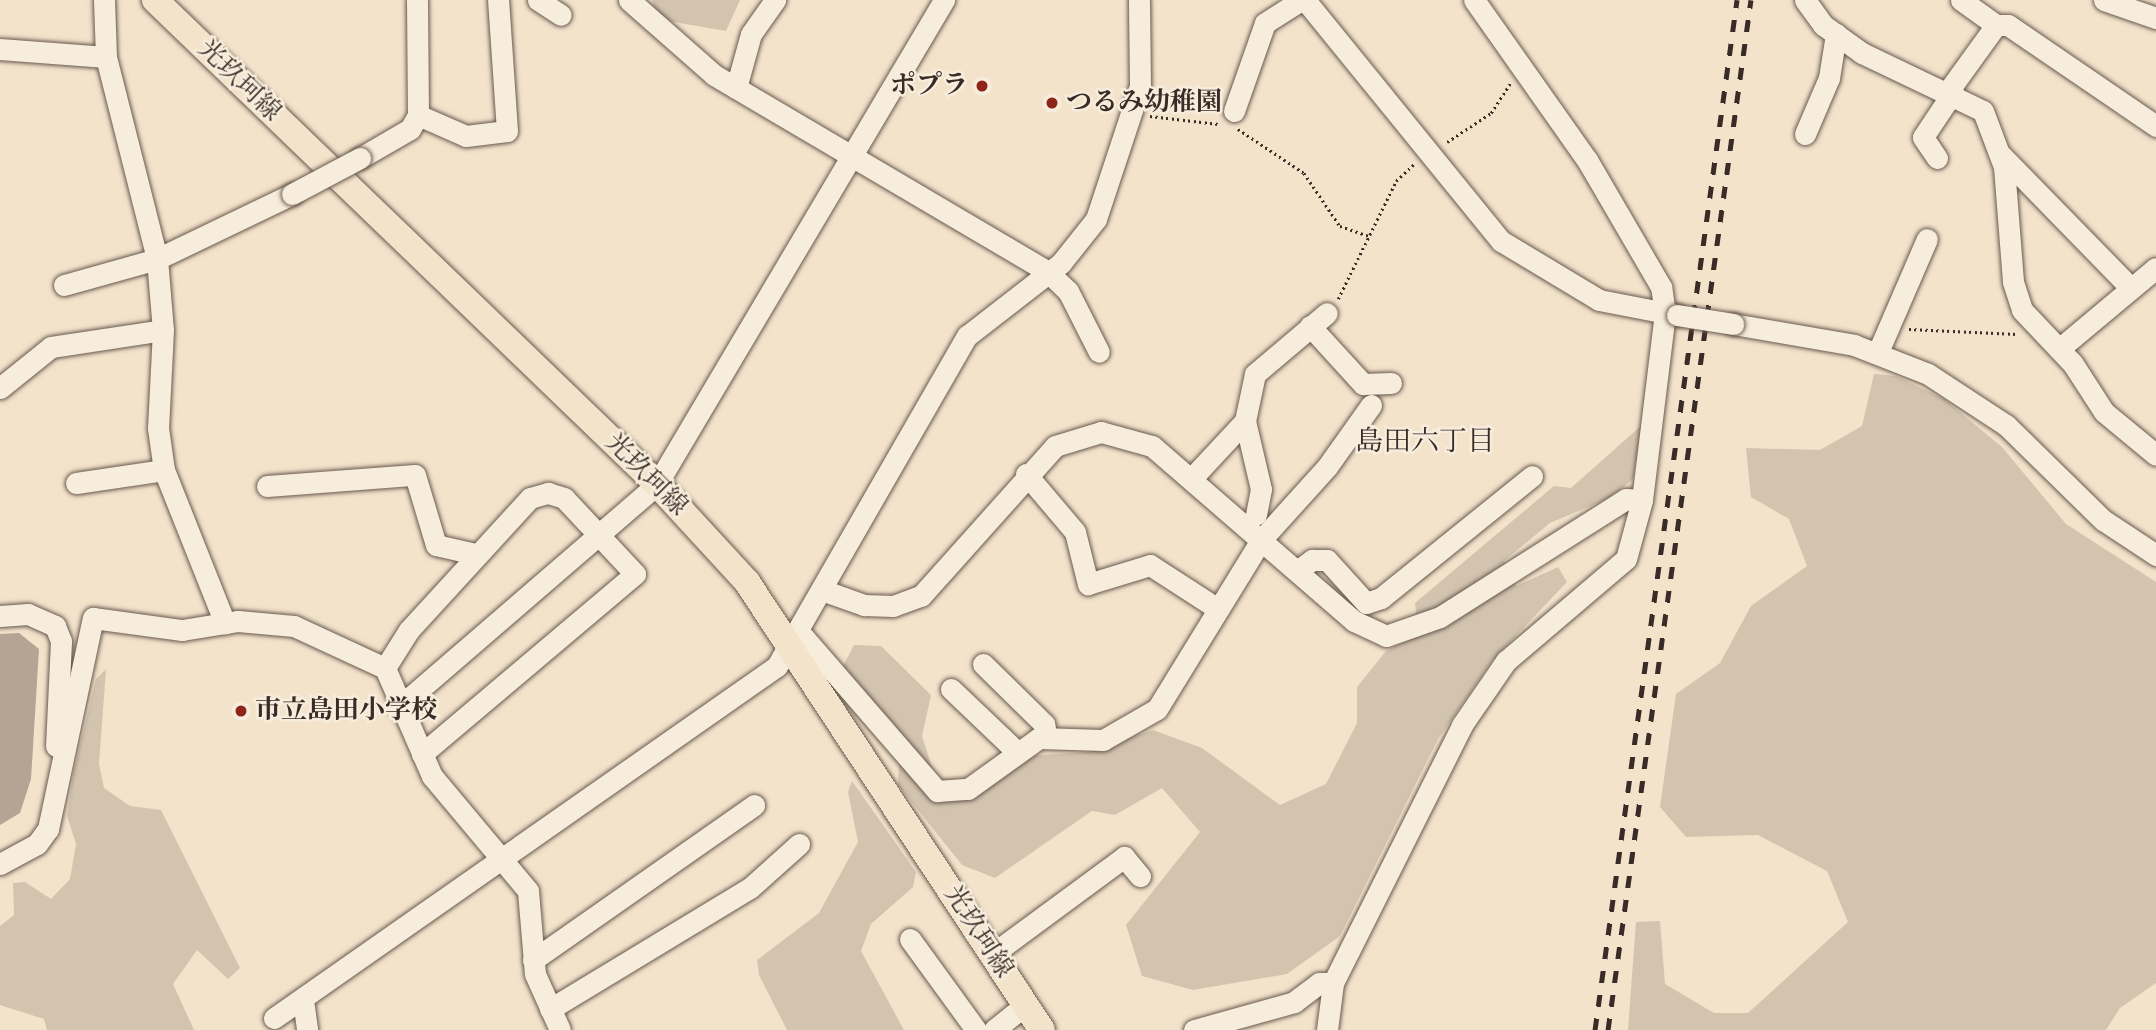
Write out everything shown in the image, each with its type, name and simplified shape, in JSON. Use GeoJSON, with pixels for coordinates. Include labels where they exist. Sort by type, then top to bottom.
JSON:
{"type":"FeatureCollection","features":[{"type":"Feature","properties":{"kind":"main road","name":"光玖珂線"},"geometry":{"type":"LineString","coordinates":[[155,0],[657,484],[747,582],[796,640],[1042,1030]]}},
{"type":"Feature","properties":{"kind":"street"},"geometry":{"type":"LineString","coordinates":[[104,0],[106,57],[157,260],[163,330],[158,428],[164,470],[225,623]]}},
{"type":"Feature","properties":{"kind":"street"},"geometry":{"type":"LineString","coordinates":[[64,285],[157,260],[292,194],[410,129],[418,115],[417,0]]}},
{"type":"Feature","properties":{"kind":"street"},"geometry":{"type":"LineString","coordinates":[[418,115],[466,135],[507,131],[498,0]]}},
{"type":"Feature","properties":{"kind":"street"},"geometry":{"type":"LineString","coordinates":[[538,0],[561,15]]}},
{"type":"Feature","properties":{"kind":"street"},"geometry":{"type":"LineString","coordinates":[[629,0],[678,47],[736,88],[1047,271],[1068,291],[1099,352]]}},
{"type":"Feature","properties":{"kind":"street"},"geometry":{"type":"LineString","coordinates":[[736,88],[751,34],[775,0]]}},
{"type":"Feature","properties":{"kind":"street"},"geometry":{"type":"LineString","coordinates":[[399,707],[602,536],[657,484],[944,0]]}},
{"type":"Feature","properties":{"kind":"street"},"geometry":{"type":"LineString","coordinates":[[274,1018],[777,666],[796,640],[967,335],[1047,271],[1097,219],[1133,115],[1142,62],[1139,0]]}},
{"type":"Feature","properties":{"kind":"street"},"geometry":{"type":"LineString","coordinates":[[1234,111],[1265,23],[1303,0],[1484,224],[1526,262],[1599,300],[1878,352],[1970,398],[2103,520],[2156,555]]}},
{"type":"Feature","properties":{"kind":"street"},"geometry":{"type":"LineString","coordinates":[[1327,1030],[1332,983],[1481,693],[1552,616],[1626,559],[1642,500],[1671,315],[1661,287],[1606,193],[1474,0]]}},
{"type":"Feature","properties":{"kind":"street"},"geometry":{"type":"LineString","coordinates":[[1961,0],[1996,25],[2008,25],[2156,126]]}},
{"type":"Feature","properties":{"kind":"street"},"geometry":{"type":"LineString","coordinates":[[2104,0],[2156,18]]}},
{"type":"Feature","properties":{"kind":"street"},"geometry":{"type":"LineString","coordinates":[[1813,4],[1836,34],[1889,68],[1951,91],[1983,111],[2001,155],[2013,282],[2022,310],[2055,345],[2104,412],[2156,455]]}},
{"type":"Feature","properties":{"kind":"street"},"geometry":{"type":"LineString","coordinates":[[1937,158],[1923,137],[1996,25]]}},
{"type":"Feature","properties":{"kind":"street"},"geometry":{"type":"LineString","coordinates":[[1805,134],[1829,78],[1836,34]]}},
{"type":"Feature","properties":{"kind":"street"},"geometry":{"type":"LineString","coordinates":[[0,50],[106,57]]}},
{"type":"Feature","properties":{"kind":"street"},"geometry":{"type":"LineString","coordinates":[[2001,155],[2131,288]]}},
{"type":"Feature","properties":{"kind":"street"},"geometry":{"type":"LineString","coordinates":[[1878,352],[1891,330],[1927,239]]}},
{"type":"Feature","properties":{"kind":"street"},"geometry":{"type":"LineString","coordinates":[[2055,345],[2156,268]]}},
{"type":"Feature","properties":{"kind":"street"},"geometry":{"type":"LineString","coordinates":[[1256,515],[1261,489],[1245,421],[1255,374],[1327,313]]}},
{"type":"Feature","properties":{"kind":"street"},"geometry":{"type":"LineString","coordinates":[[1310,327],[1363,384],[1391,383]]}},
{"type":"Feature","properties":{"kind":"street"},"geometry":{"type":"LineString","coordinates":[[0,387],[51,347],[163,330]]}},
{"type":"Feature","properties":{"kind":"street"},"geometry":{"type":"LineString","coordinates":[[796,640],[937,791],[968,789],[1016,751],[1047,738],[1103,740],[1157,709],[1261,540],[1327,467],[1371,405]]}},
{"type":"Feature","properties":{"kind":"street"},"geometry":{"type":"LineString","coordinates":[[1192,478],[1245,421]]}},
{"type":"Feature","properties":{"kind":"street"},"geometry":{"type":"LineString","coordinates":[[822,590],[864,605],[892,606],[920,596],[1026,474],[1055,446],[1101,432],[1152,446],[1354,621],[1386,636],[1440,617],[1626,499],[1642,500]]}},
{"type":"Feature","properties":{"kind":"street"},"geometry":{"type":"LineString","coordinates":[[76,483],[164,470]]}},
{"type":"Feature","properties":{"kind":"street"},"geometry":{"type":"LineString","coordinates":[[1026,474],[1075,532],[1088,584],[1150,565],[1218,609]]}},
{"type":"Feature","properties":{"kind":"street"},"geometry":{"type":"LineString","coordinates":[[267,486],[415,475],[436,545],[474,554]]}},
{"type":"Feature","properties":{"kind":"street"},"geometry":{"type":"LineString","coordinates":[[1297,571],[1312,560],[1327,560],[1366,603],[1381,598],[1532,476]]}},
{"type":"Feature","properties":{"kind":"street"},"geometry":{"type":"LineString","coordinates":[[385,668],[409,630],[474,554],[530,498],[548,493],[564,498],[635,574],[422,754]]}},
{"type":"Feature","properties":{"kind":"street"},"geometry":{"type":"LineString","coordinates":[[0,616],[46,618],[61,641],[56,804]]}},
{"type":"Feature","properties":{"kind":"street"},"geometry":{"type":"LineString","coordinates":[[0,864],[37,844],[56,804],[93,618],[183,630],[225,623],[294,626],[385,668],[399,707],[432,776],[504,857],[534,909],[533,960],[560,1030]]}},
{"type":"Feature","properties":{"kind":"street"},"geometry":{"type":"LineString","coordinates":[[983,664],[1044,724],[1047,738]]}},
{"type":"Feature","properties":{"kind":"street"},"geometry":{"type":"LineString","coordinates":[[951,689],[1016,751]]}},
{"type":"Feature","properties":{"kind":"street"},"geometry":{"type":"LineString","coordinates":[[533,960],[754,805]]}},
{"type":"Feature","properties":{"kind":"street"},"geometry":{"type":"LineString","coordinates":[[550,1009],[750,888],[799,844]]}},
{"type":"Feature","properties":{"kind":"street"},"geometry":{"type":"LineString","coordinates":[[994,953],[1124,857],[1140,876]]}},
{"type":"Feature","properties":{"kind":"street"},"geometry":{"type":"LineString","coordinates":[[910,939],[976,1030]]}},
{"type":"Feature","properties":{"kind":"street"},"geometry":{"type":"LineString","coordinates":[[1194,1030],[1294,1002],[1319,983],[1332,983]]}},
{"type":"Feature","properties":{"kind":"street"},"geometry":{"type":"LineString","coordinates":[[303,1000],[307,1030]]}},
{"type":"Feature","properties":{"kind":"street"},"geometry":{"type":"LineString","coordinates":[[994,1030],[1026,1004]]}},
{"type":"Feature","properties":{"kind":"path"},"geometry":{"type":"LineString","coordinates":[[1327,313],[1396,181],[1427,153],[1492,113],[1517,65]]}},
{"type":"Feature","properties":{"kind":"path"},"geometry":{"type":"LineString","coordinates":[[1133,115],[1184,115],[1231,124],[1304,173],[1340,226],[1369,236]]}},
{"type":"Feature","properties":{"kind":"path"},"geometry":{"type":"LineString","coordinates":[[1891,330],[2013,332],[2055,345]]}},
{"type":"Feature","properties":{"kind":"shaded area"},"geometry":{"type":"Polygon","coordinates":[[[652,0],[740,0],[726,31],[657,19],[652,0]]]}},
{"type":"Feature","properties":{"kind":"shaded area"},"geometry":{"type":"Polygon","coordinates":[[[1874,374],[1896,376],[1944,399],[2002,447],[2066,524],[2156,582],[2156,983],[2120,1008],[2106,1030],[1628,1030],[1636,922],[1660,921],[1665,984],[1714,1013],[1748,1013],[1848,922],[1827,871],[1758,835],[1686,837],[1660,807],[1676,694],[1720,663],[1751,606],[1807,566],[1789,519],[1751,497],[1746,448],[1820,450],[1862,426],[1874,374]]]}},
{"type":"Feature","properties":{"kind":"shaded area"},"geometry":{"type":"Polygon","coordinates":[[[1643,424],[1633,479],[1609,498],[1550,523],[1504,561],[1516,586],[1558,567],[1567,582],[1491,662],[1438,739],[1340,936],[1287,974],[1193,990],[1142,976],[1126,925],[1200,832],[1162,788],[1115,815],[1092,811],[995,878],[962,865],[898,785],[900,740],[843,666],[854,645],[881,646],[931,695],[922,736],[936,780],[954,800],[1024,756],[1088,752],[1153,730],[1202,748],[1280,805],[1326,784],[1357,723],[1357,687],[1386,651],[1419,635],[1415,603],[1554,486],[1571,488],[1643,424]]]}},
{"type":"Feature","properties":{"kind":"shaded area"},"geometry":{"type":"Polygon","coordinates":[[[19,633],[39,649],[31,779],[20,813],[0,825],[0,634],[19,633]]]}},
{"type":"Feature","properties":{"kind":"shaded area"},"geometry":{"type":"Polygon","coordinates":[[[106,669],[99,764],[104,788],[130,806],[161,810],[240,968],[228,979],[197,950],[173,984],[194,1030],[47,1030],[44,1019],[0,1005],[0,926],[14,915],[13,883],[25,882],[51,899],[70,879],[76,844],[67,816],[74,770],[96,679],[106,669]]]}},
{"type":"Feature","properties":{"kind":"shaded area"},"geometry":{"type":"Polygon","coordinates":[[[852,781],[916,872],[913,887],[871,924],[861,951],[904,1030],[787,1030],[759,975],[757,960],[819,913],[858,842],[848,792],[852,781]]]}},
{"type":"Feature","properties":{"kind":"railway"},"geometry":{"type":"LineString","coordinates":[[1595,1030],[1737,0]]}},
{"type":"Feature","properties":{"kind":"railway"},"geometry":{"type":"LineString","coordinates":[[1608,1030],[1751,0]]}},
{"type":"Feature","properties":{"kind":"place","name":"ポプラ"},"geometry":{"type":"Point","coordinates":[982,86]}},
{"type":"Feature","properties":{"kind":"place","name":"つるみ幼稚園"},"geometry":{"type":"Point","coordinates":[1052,103]}},
{"type":"Feature","properties":{"kind":"place","name":"市立島田小学校"},"geometry":{"type":"Point","coordinates":[241,711]}},
{"type":"Feature","properties":{"kind":"district","name":"島田六丁目"},"geometry":{"type":"Point","coordinates":[1425,442]}}]}
